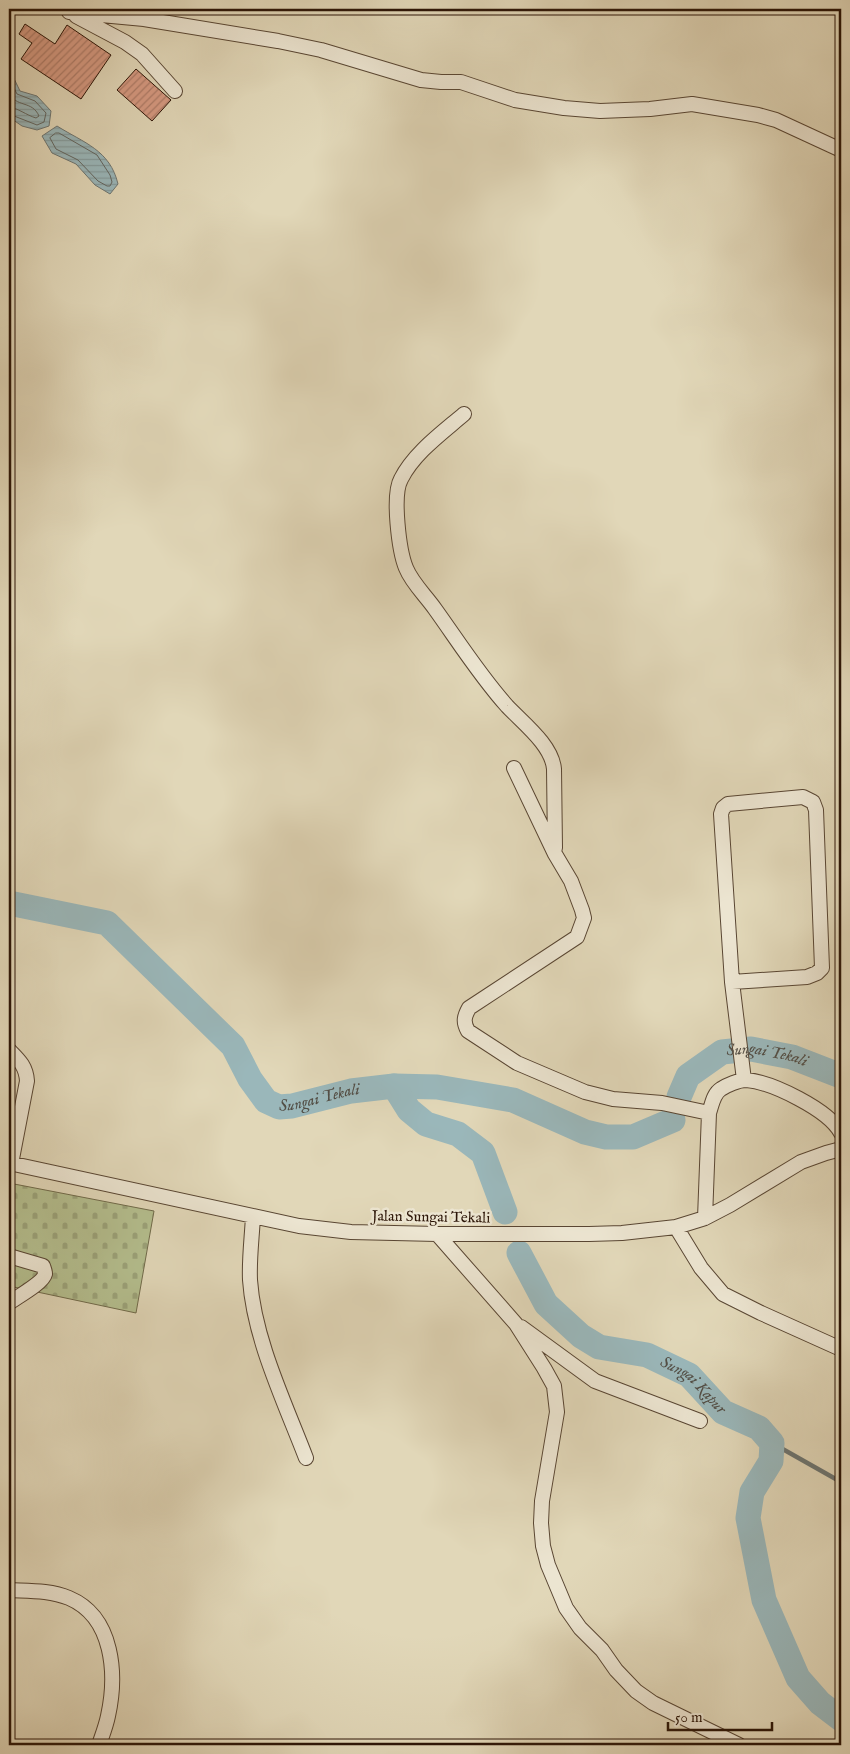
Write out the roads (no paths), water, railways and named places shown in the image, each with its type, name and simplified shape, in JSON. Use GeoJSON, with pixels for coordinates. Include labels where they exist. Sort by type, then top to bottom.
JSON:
{"type":"FeatureCollection","features":[{"type":"Feature","properties":{"kind":"street"},"geometry":{"type":"LineString","coordinates":[[66,11],[131,46],[142,54],[175,91]]}},
{"type":"Feature","properties":{"kind":"street"},"geometry":{"type":"LineString","coordinates":[[66,11],[144,19],[278,41],[321,50],[421,80],[461,82],[515,100],[564,108],[600,111],[650,109],[692,104],[748,113],[776,120],[841,150]]}},
{"type":"Feature","properties":{"kind":"street"},"geometry":{"type":"LineString","coordinates":[[464,414],[413,460],[400,481],[397,508],[399,546],[407,570],[473,663],[506,704],[548,749],[554,768],[555,854]]}},
{"type":"Feature","properties":{"kind":"street"},"geometry":{"type":"LineString","coordinates":[[514,768],[555,854],[571,881],[584,918],[577,937],[468,1008],[464,1016],[464,1024],[468,1031],[517,1063],[585,1092],[613,1099],[662,1104],[709,1113]]}},
{"type":"Feature","properties":{"kind":"street"},"geometry":{"type":"LineString","coordinates":[[732,982],[807,977],[817,973],[822,968],[816,810],[813,802],[803,797],[728,804],[722,808],[732,982],[744,1080]]}},
{"type":"Feature","properties":{"kind":"street"},"geometry":{"type":"LineString","coordinates":[[9,1050],[23,1063],[27,1081],[10,1163]]}},
{"type":"Feature","properties":{"kind":"street"},"geometry":{"type":"LineString","coordinates":[[705,1218],[709,1113],[714,1096],[719,1090],[744,1080],[770,1086],[818,1109],[833,1121],[841,1134]]}},
{"type":"Feature","properties":{"kind":"street","name":"Jalan Sungai Tekali"},"geometry":{"type":"LineString","coordinates":[[10,1163],[299,1226],[351,1232],[589,1234],[622,1233],[676,1227],[705,1218],[802,1162],[841,1149]]}},
{"type":"Feature","properties":{"kind":"street"},"geometry":{"type":"LineString","coordinates":[[253,1216],[250,1280],[256,1320],[271,1366],[306,1458]]}},
{"type":"Feature","properties":{"kind":"street"},"geometry":{"type":"LineString","coordinates":[[676,1227],[701,1268],[722,1294],[841,1349]]}},
{"type":"Feature","properties":{"kind":"street"},"geometry":{"type":"LineString","coordinates":[[437,1234],[516,1324],[554,1386],[557,1412],[542,1501],[541,1523],[543,1546],[548,1565],[566,1608],[580,1628],[602,1650],[616,1670],[636,1691],[653,1703],[739,1745]]}},
{"type":"Feature","properties":{"kind":"street"},"geometry":{"type":"LineString","coordinates":[[9,1256],[44,1266],[45,1272],[40,1281],[9,1303]]}},
{"type":"Feature","properties":{"kind":"street"},"geometry":{"type":"LineString","coordinates":[[516,1324],[595,1381],[700,1421]]}},
{"type":"Feature","properties":{"kind":"street"},"geometry":{"type":"LineString","coordinates":[[9,1590],[47,1592],[70,1599],[89,1611],[101,1629],[109,1648],[111,1692],[108,1717],[99,1745]]}},
{"type":"Feature","properties":{"kind":"water"},"geometry":{"type":"Polygon","coordinates":[[[9,68],[20,91],[37,96],[51,111],[49,126],[37,130],[22,126],[9,117],[9,68]]]}},
{"type":"Feature","properties":{"kind":"water"},"geometry":{"type":"Polygon","coordinates":[[[57,126],[95,149],[109,163],[118,184],[110,194],[95,185],[76,164],[52,153],[42,136],[57,126]]]}},
{"type":"Feature","properties":{"kind":"waterway","name":"Sungai Tekali"},"geometry":{"type":"LineString","coordinates":[[9,903],[107,923],[233,1046],[250,1079],[266,1101],[279,1107],[292,1106],[351,1091],[394,1086],[437,1087],[513,1100],[585,1132],[606,1137],[633,1137],[673,1120]]}},
{"type":"Feature","properties":{"kind":"waterway","name":"Sungai Tekali"},"geometry":{"type":"LineString","coordinates":[[679,1097],[688,1076],[722,1052],[751,1049],[792,1057],[841,1076]]}},
{"type":"Feature","properties":{"kind":"waterway","name":"Sungai Kapur"},"geometry":{"type":"LineString","coordinates":[[394,1086],[409,1110],[426,1124],[458,1134],[483,1153],[505,1212]]}},
{"type":"Feature","properties":{"kind":"waterway","name":"Sungai Kapur"},"geometry":{"type":"LineString","coordinates":[[519,1253],[546,1304],[581,1336],[599,1347],[647,1355],[689,1375],[723,1412],[759,1428],[772,1443],[771,1461],[752,1492],[748,1518],[764,1600],[798,1678],[820,1703],[841,1719]]}},
{"type":"Feature","properties":{"kind":"waterway"},"geometry":{"type":"LineString","coordinates":[[772,1443],[841,1482]]}}]}
